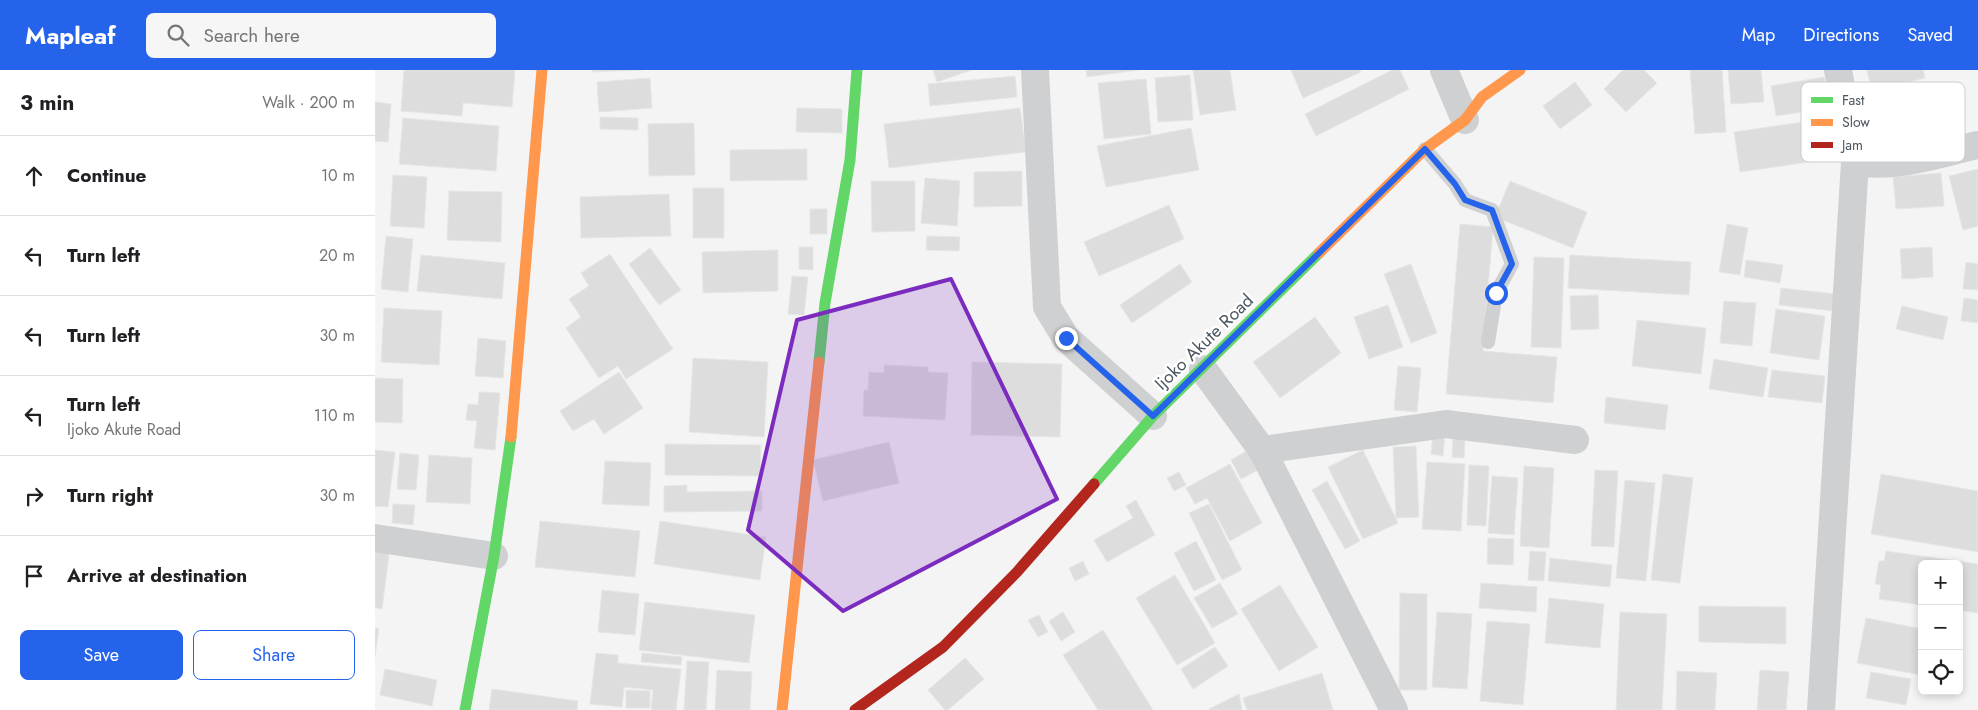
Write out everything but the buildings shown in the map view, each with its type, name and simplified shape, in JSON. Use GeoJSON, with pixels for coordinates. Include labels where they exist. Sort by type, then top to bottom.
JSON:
{"type":"FeatureCollection","features":[{"type":"Feature","properties":{"kind":"street"},"geometry":{"type":"LineString","coordinates":[[465,710],[494,556],[513,423],[542,70]]}},
{"type":"Feature","properties":{"kind":"street"},"geometry":{"type":"LineString","coordinates":[[782,710],[825,303],[849,160],[857,70]]}},
{"type":"Feature","properties":{"kind":"street"},"geometry":{"type":"LineString","coordinates":[[1035,70],[1047,307],[1066,338],[1153,416]]}},
{"type":"Feature","properties":{"kind":"street"},"geometry":{"type":"LineString","coordinates":[[1444,70],[1465,120]]}},
{"type":"Feature","properties":{"kind":"street","name":"Ijoko Akute Road"},"geometry":{"type":"LineString","coordinates":[[855,710],[943,646],[1017,572],[1153,416],[1425,149],[1465,120],[1481,97],[1520,70]]}},
{"type":"Feature","properties":{"kind":"street"},"geometry":{"type":"LineString","coordinates":[[1965,148],[1978,145]]}},
{"type":"Feature","properties":{"kind":"street"},"geometry":{"type":"LineString","coordinates":[[1821,710],[1855,162],[1889,164],[1898,162]]}},
{"type":"Feature","properties":{"kind":"street"},"geometry":{"type":"LineString","coordinates":[[1203,369],[1263,450],[1395,710]]}},
{"type":"Feature","properties":{"kind":"street"},"geometry":{"type":"LineString","coordinates":[[1263,450],[1446,424],[1575,440]]}},
{"type":"Feature","properties":{"kind":"street"},"geometry":{"type":"LineString","coordinates":[[375,538],[494,556]]}},
{"type":"Feature","properties":{"kind":"lane"},"geometry":{"type":"LineString","coordinates":[[1425,149],[1455,184],[1465,200],[1492,210],[1512,264],[1496,293],[1488,342]]}},
{"type":"Feature","properties":{"kind":"highlighted area"},"geometry":{"type":"Polygon","coordinates":[[[951,279],[1057,499],[843,611],[748,530],[797,320],[951,279]]]}},
{"type":"Feature","properties":{"kind":"traffic: fast"},"geometry":{"type":"LineString","coordinates":[[819,362],[825,303],[850,160],[857,70]]}},
{"type":"Feature","properties":{"kind":"traffic: fast"},"geometry":{"type":"LineString","coordinates":[[1094,484],[1153,416],[1319,253]]}},
{"type":"Feature","properties":{"kind":"traffic: fast"},"geometry":{"type":"LineString","coordinates":[[465,710],[494,556],[511,437]]}},
{"type":"Feature","properties":{"kind":"traffic: slow"},"geometry":{"type":"LineString","coordinates":[[511,437],[542,70]]}},
{"type":"Feature","properties":{"kind":"traffic: slow"},"geometry":{"type":"LineString","coordinates":[[1319,253],[1425,149],[1465,120],[1482,97],[1520,70]]}},
{"type":"Feature","properties":{"kind":"traffic: slow"},"geometry":{"type":"LineString","coordinates":[[782,710],[819,362]]}},
{"type":"Feature","properties":{"kind":"traffic: jam"},"geometry":{"type":"LineString","coordinates":[[855,710],[943,647],[1017,572],[1094,484]]}},
{"type":"Feature","properties":{"kind":"route"},"geometry":{"type":"LineString","coordinates":[[1066,338],[1153,416],[1425,149],[1455,184],[1465,200],[1492,210],[1512,264],[1496,293]]}}]}
